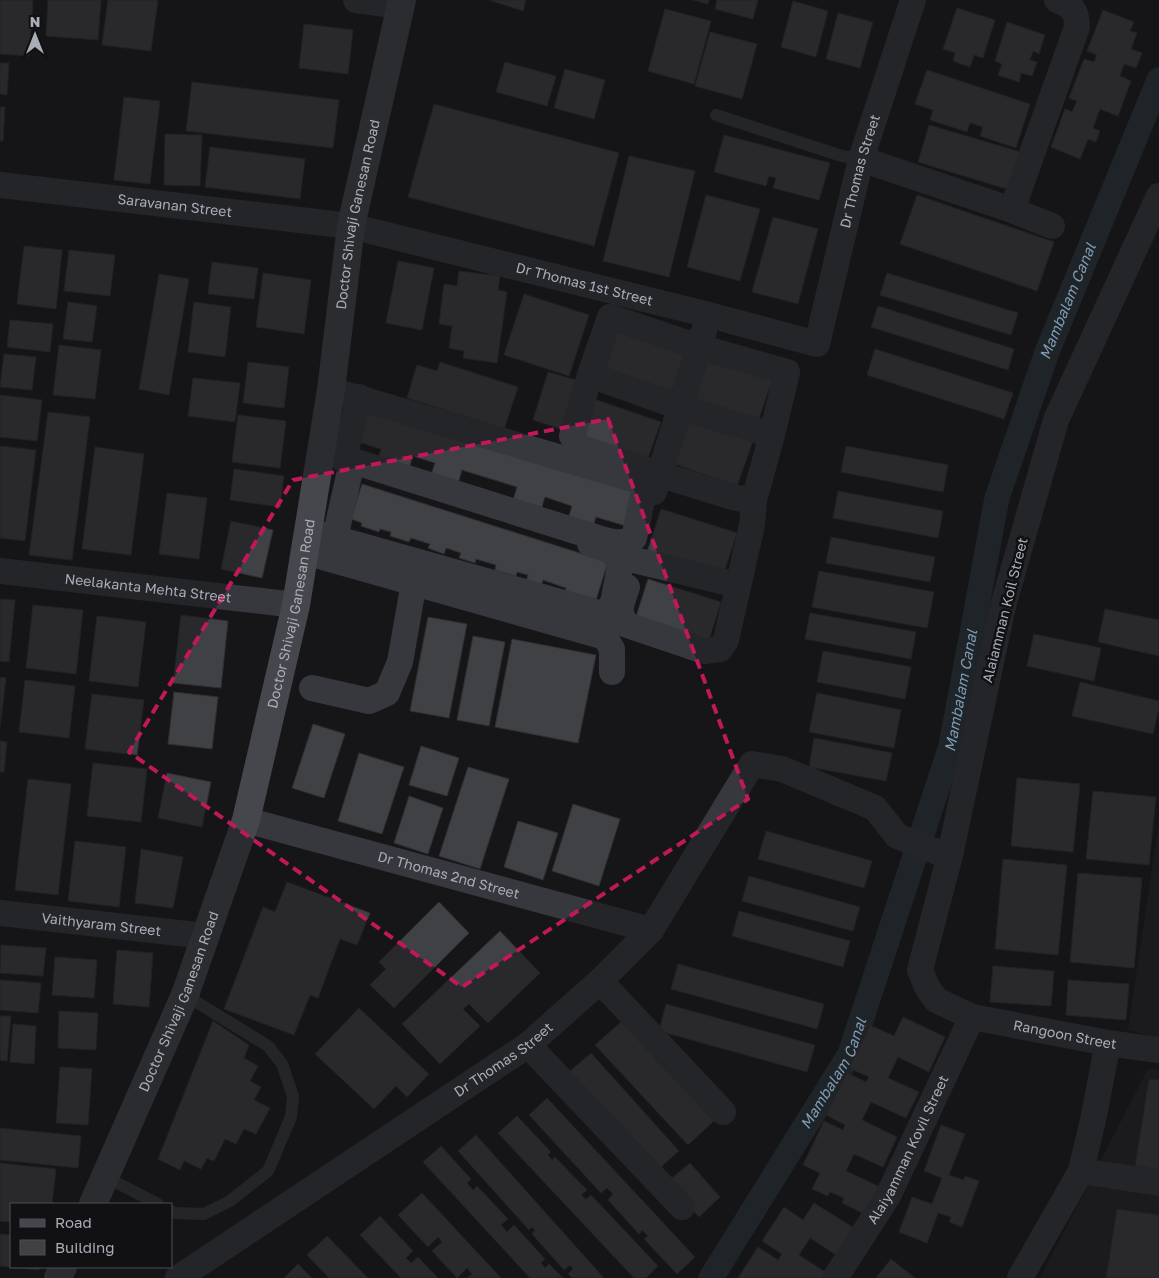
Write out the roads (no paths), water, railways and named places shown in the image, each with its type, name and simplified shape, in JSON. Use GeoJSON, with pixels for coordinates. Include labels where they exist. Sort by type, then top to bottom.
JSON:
{"type":"FeatureCollection","features":[{"type":"Feature","properties":{"kind":"street"},"geometry":{"type":"LineString","coordinates":[[356,0],[401,3]]}},
{"type":"Feature","properties":{"kind":"street","name":"Dr Thomas Street"},"geometry":{"type":"LineString","coordinates":[[817,344],[861,159],[914,0]]}},
{"type":"Feature","properties":{"kind":"street"},"geometry":{"type":"LineString","coordinates":[[1012,210],[1077,27],[1077,18],[1070,5],[1057,0]]}},
{"type":"Feature","properties":{"kind":"street","name":"Doctor Shivaji Ganesan Road"},"geometry":{"type":"LineString","coordinates":[[93,1203],[185,995],[246,820],[296,605],[307,541],[334,461],[331,390],[351,226],[401,3]]}},
{"type":"Feature","properties":{"kind":"street"},"geometry":{"type":"LineString","coordinates":[[861,159],[1012,210],[1052,226]]}},
{"type":"Feature","properties":{"kind":"street","name":"Saravanan Street"},"geometry":{"type":"LineString","coordinates":[[0,185],[351,226]]}},
{"type":"Feature","properties":{"kind":"street","name":"Alaiamman Koil Street"},"geometry":{"type":"LineString","coordinates":[[972,1017],[936,1000],[927,987],[920,970],[950,855],[1003,606],[1056,420],[1159,196]]}},
{"type":"Feature","properties":{"kind":"street","name":"Dr Thomas 1st Street"},"geometry":{"type":"LineString","coordinates":[[351,226],[710,314],[817,344]]}},
{"type":"Feature","properties":{"kind":"street"},"geometry":{"type":"LineString","coordinates":[[710,314],[699,347],[658,474],[621,607],[621,617],[627,625],[704,651],[720,649],[726,640],[752,525],[754,500],[787,372],[699,347],[610,317],[572,436],[579,447],[658,474],[736,498],[754,500]]}},
{"type":"Feature","properties":{"kind":"street"},"geometry":{"type":"LineString","coordinates":[[590,375],[680,407],[772,435]]}},
{"type":"Feature","properties":{"kind":"street"},"geometry":{"type":"LineString","coordinates":[[331,390],[636,480],[643,484],[644,491],[634,538],[627,542],[618,543],[334,461]]}},
{"type":"Feature","properties":{"kind":"street"},"geometry":{"type":"LineString","coordinates":[[335,538],[334,461],[359,397]]}},
{"type":"Feature","properties":{"kind":"street"},"geometry":{"type":"LineString","coordinates":[[307,541],[335,538],[606,615],[614,602],[620,567],[614,551],[334,461]]}},
{"type":"Feature","properties":{"kind":"street"},"geometry":{"type":"LineString","coordinates":[[307,541],[414,582],[604,637],[612,649],[612,672]]}},
{"type":"Feature","properties":{"kind":"street"},"geometry":{"type":"LineString","coordinates":[[634,560],[738,585]]}},
{"type":"Feature","properties":{"kind":"street","name":"Neelakanta Mehta Street"},"geometry":{"type":"LineString","coordinates":[[0,572],[296,605]]}},
{"type":"Feature","properties":{"kind":"street"},"geometry":{"type":"LineString","coordinates":[[312,688],[370,700],[387,693],[400,662],[414,582]]}},
{"type":"Feature","properties":{"kind":"street","name":"Dr Thomas Street"},"geometry":{"type":"LineString","coordinates":[[178,1278],[528,1045],[600,981],[651,930],[752,764],[782,770],[875,808],[897,836],[940,853]]}},
{"type":"Feature","properties":{"kind":"street","name":"Dr Thomas 2nd Street"},"geometry":{"type":"LineString","coordinates":[[246,820],[651,930]]}},
{"type":"Feature","properties":{"kind":"street","name":"Vaithyaram Street"},"geometry":{"type":"LineString","coordinates":[[0,913],[205,936]]}},
{"type":"Feature","properties":{"kind":"street"},"geometry":{"type":"LineString","coordinates":[[600,981],[723,1112]]}},
{"type":"Feature","properties":{"kind":"street","name":"Rangoon Street"},"geometry":{"type":"LineString","coordinates":[[972,1017],[1159,1050]]}},
{"type":"Feature","properties":{"kind":"street","name":"Alaiyamman Kovil Street"},"geometry":{"type":"LineString","coordinates":[[835,1278],[888,1196],[972,1017]]}},
{"type":"Feature","properties":{"kind":"street"},"geometry":{"type":"LineString","coordinates":[[1020,1278],[1080,1170],[1093,1120],[1108,1042]]}},
{"type":"Feature","properties":{"kind":"street"},"geometry":{"type":"LineString","coordinates":[[528,1045],[682,1207]]}},
{"type":"Feature","properties":{"kind":"street"},"geometry":{"type":"LineString","coordinates":[[1080,1170],[1159,1183]]}},
{"type":"Feature","properties":{"kind":"lane"},"geometry":{"type":"LineString","coordinates":[[716,115],[842,156],[861,159]]}},
{"type":"Feature","properties":{"kind":"lane"},"geometry":{"type":"LineString","coordinates":[[172,1211],[204,1214],[230,1202],[268,1171],[291,1118],[292,1096],[282,1064],[268,1046],[185,995]]}},
{"type":"Feature","properties":{"kind":"lane"},"geometry":{"type":"LineString","coordinates":[[106,1177],[156,1203]]}},
{"type":"Feature","properties":{"kind":"waterway","name":"Mambalam Canal"},"geometry":{"type":"LineString","coordinates":[[711,1278],[850,1054],[951,746],[997,498],[1047,352],[1159,80]]}}]}
